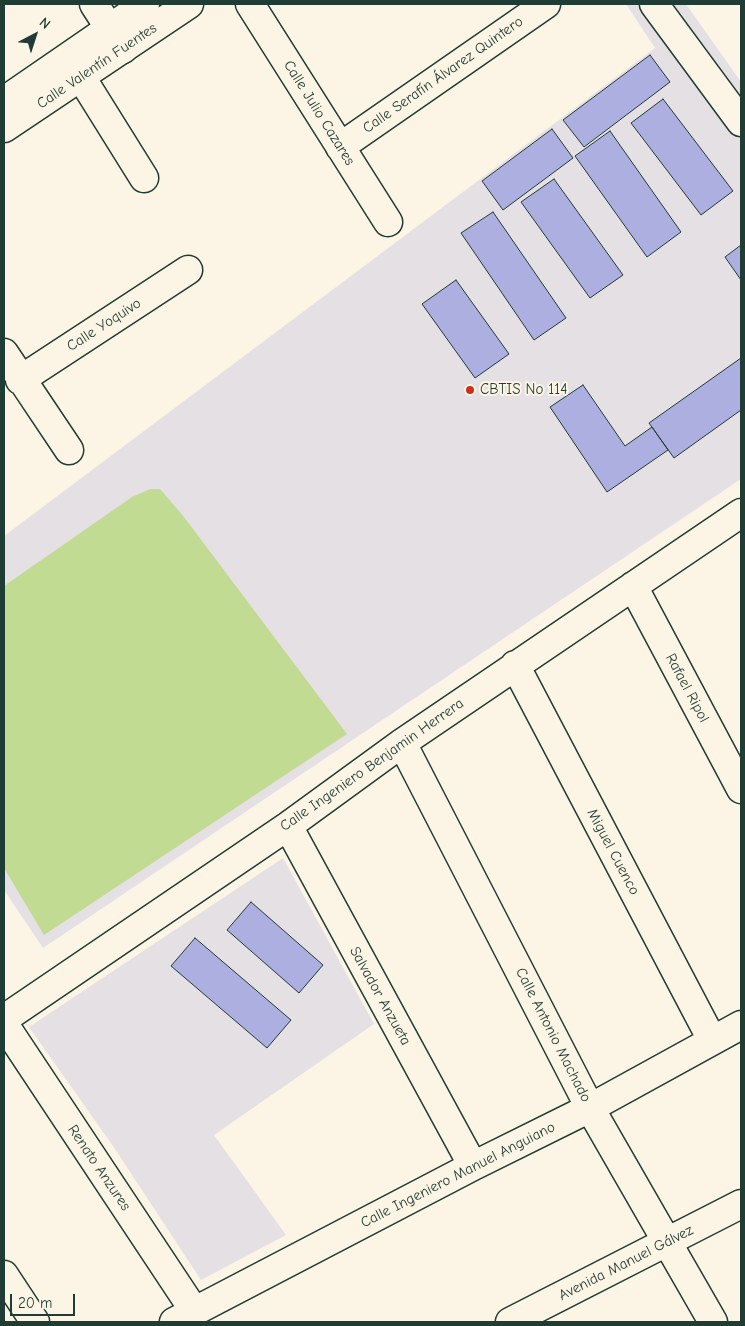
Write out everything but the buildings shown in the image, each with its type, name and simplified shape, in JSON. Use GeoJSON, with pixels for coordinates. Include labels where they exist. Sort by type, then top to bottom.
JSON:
{"type":"FeatureCollection","features":[{"type":"Feature","properties":{"kind":"street"},"geometry":{"type":"LineString","coordinates":[[94,4],[116,38]]}},
{"type":"Feature","properties":{"kind":"street","name":"Calle Valentín Fuentes"},"geometry":{"type":"LineString","coordinates":[[4,128],[81,77],[145,4]]}},
{"type":"Feature","properties":{"kind":"street","name":"Calle Valentín Fuentes"},"geometry":{"type":"LineString","coordinates":[[4,101],[116,38],[189,4]]}},
{"type":"Feature","properties":{"kind":"street","name":"Calle Julio Cazares"},"geometry":{"type":"LineString","coordinates":[[250,4],[388,222]]}},
{"type":"Feature","properties":{"kind":"street","name":"Calle Serafín Álvarez Quintero"},"geometry":{"type":"LineString","coordinates":[[340,147],[546,4]]}},
{"type":"Feature","properties":{"kind":"street"},"geometry":{"type":"LineString","coordinates":[[654,4],[741,122]]}},
{"type":"Feature","properties":{"kind":"street"},"geometry":{"type":"LineString","coordinates":[[81,77],[144,178]]}},
{"type":"Feature","properties":{"kind":"street","name":"Calle Yoquivo"},"geometry":{"type":"LineString","coordinates":[[20,380],[188,270]]}},
{"type":"Feature","properties":{"kind":"street"},"geometry":{"type":"LineString","coordinates":[[4,353],[20,380],[68,450]]}},
{"type":"Feature","properties":{"kind":"street","name":"Calle Ingeniero Benjamin Herrera"},"geometry":{"type":"LineString","coordinates":[[4,1019],[288,826],[402,743],[515,665],[741,513]]}},
{"type":"Feature","properties":{"kind":"street","name":"Rafael Ripol"},"geometry":{"type":"LineString","coordinates":[[634,586],[741,789]]}},
{"type":"Feature","properties":{"kind":"street","name":"Miguel Cuenco"},"geometry":{"type":"LineString","coordinates":[[515,665],[712,1040]]}},
{"type":"Feature","properties":{"kind":"street","name":"Calle Antonio Machado"},"geometry":{"type":"LineString","coordinates":[[402,743],[590,1108],[713,1322]]}},
{"type":"Feature","properties":{"kind":"street","name":"Salvador Anzueta"},"geometry":{"type":"LineString","coordinates":[[288,826],[473,1166]]}},
{"type":"Feature","properties":{"kind":"street","name":"Renato Anzures"},"geometry":{"type":"LineString","coordinates":[[4,1024],[184,1317]]}},
{"type":"Feature","properties":{"kind":"street","name":"Calle Ingeniero Manuel Anguiano"},"geometry":{"type":"LineString","coordinates":[[184,1317],[473,1166],[590,1108],[741,1025]]}},
{"type":"Feature","properties":{"kind":"street","name":"Avenida Manuel Gálvez"},"geometry":{"type":"LineString","coordinates":[[510,1322],[741,1204]]}},
{"type":"Feature","properties":{"kind":"street"},"geometry":{"type":"LineString","coordinates":[[4,1275],[35,1322]]}},
{"type":"Feature","properties":{"kind":"shaded area","name":"CBTIS No 114"},"geometry":{"type":"Polygon","coordinates":[[[626,4],[686,4],[741,82],[741,479],[43,948],[4,890],[4,536],[655,48],[626,4]]]}},
{"type":"Feature","properties":{"kind":"shaded area"},"geometry":{"type":"Polygon","coordinates":[[[283,858],[374,1024],[214,1135],[286,1235],[201,1280],[113,1146],[29,1027],[283,858]]]}},
{"type":"Feature","properties":{"kind":"green space"},"geometry":{"type":"Polygon","coordinates":[[[150,489],[160,489],[184,517],[347,734],[44,935],[4,868],[4,586],[132,497],[150,489]]]}},
{"type":"Feature","properties":{"kind":"place","name":"CBTIS No 114"},"geometry":{"type":"Point","coordinates":[470,390]}}]}
